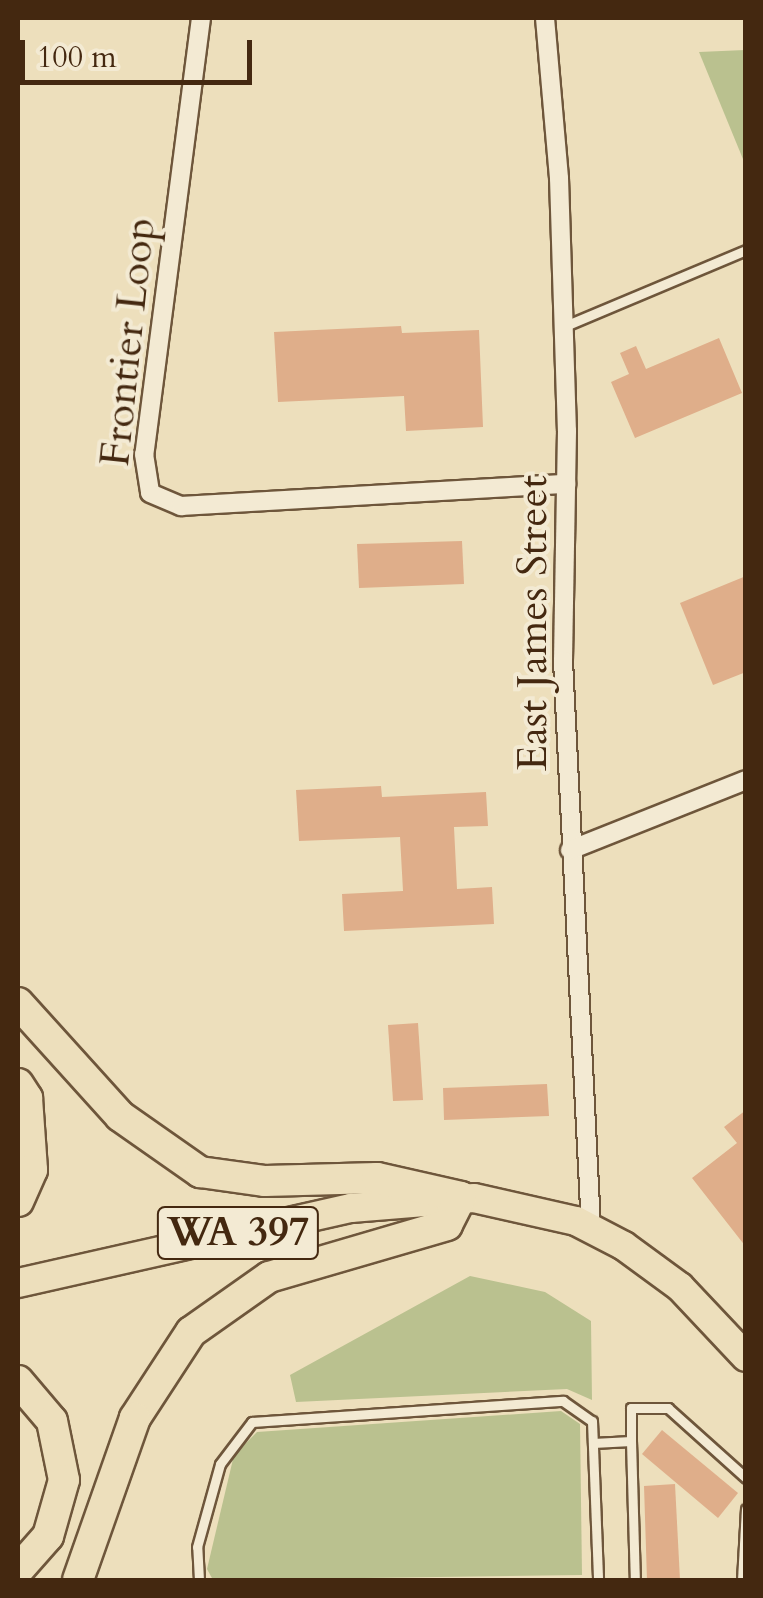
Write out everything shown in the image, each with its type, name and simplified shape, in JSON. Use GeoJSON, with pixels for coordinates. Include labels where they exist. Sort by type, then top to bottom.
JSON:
{"type":"FeatureCollection","features":[{"type":"Feature","properties":{"kind":"highway"},"geometry":{"type":"LineString","coordinates":[[18,1003],[120,1116],[200,1172],[265,1181],[377,1178],[461,1198],[447,1224],[269,1277],[191,1332],[134,1418],[78,1580]]}},
{"type":"Feature","properties":{"kind":"highway"},"geometry":{"type":"LineString","coordinates":[[18,1084],[27,1098],[32,1170],[18,1200]]}},
{"type":"Feature","properties":{"kind":"highway"},"geometry":{"type":"LineString","coordinates":[[18,1380],[52,1421],[64,1480],[48,1536],[18,1570]]}},
{"type":"Feature","properties":{"kind":"main road","name":"WA 397"},"geometry":{"type":"LineString","coordinates":[[18,1283],[351,1208],[461,1198],[530,1208],[591,1228],[680,1286],[746,1357]]}},
{"type":"Feature","properties":{"kind":"street","name":"Frontier Loop"},"geometry":{"type":"LineString","coordinates":[[201,18],[144,454],[150,493],[180,506],[566,484]]}},
{"type":"Feature","properties":{"kind":"street","name":"East James Street"},"geometry":{"type":"LineString","coordinates":[[544,18],[565,326],[570,850],[591,1228]]}},
{"type":"Feature","properties":{"kind":"street"},"geometry":{"type":"LineString","coordinates":[[570,850],[746,780]]}},
{"type":"Feature","properties":{"kind":"lane"},"geometry":{"type":"LineString","coordinates":[[565,326],[746,250]]}},
{"type":"Feature","properties":{"kind":"lane"},"geometry":{"type":"LineString","coordinates":[[199,1580],[197,1547],[220,1464],[252,1422],[568,1402],[589,1415],[598,1580]]}},
{"type":"Feature","properties":{"kind":"lane"},"geometry":{"type":"LineString","coordinates":[[635,1580],[632,1408],[668,1408],[746,1478]]}},
{"type":"Feature","properties":{"kind":"lane"},"geometry":{"type":"LineString","coordinates":[[593,1443],[632,1442]]}},
{"type":"Feature","properties":{"kind":"lane"},"geometry":{"type":"LineString","coordinates":[[742,1580],[746,1509]]}},
{"type":"Feature","properties":{"kind":"green space"},"geometry":{"type":"Polygon","coordinates":[[[746,50],[745,164],[699,52],[746,50]]]}},
{"type":"Feature","properties":{"kind":"green space"},"geometry":{"type":"Polygon","coordinates":[[[470,1276],[545,1292],[591,1321],[592,1400],[567,1389],[296,1402],[290,1375],[470,1276]]]}},
{"type":"Feature","properties":{"kind":"green space"},"geometry":{"type":"Polygon","coordinates":[[[561,1411],[580,1424],[582,1575],[213,1580],[207,1569],[234,1455],[257,1432],[561,1411]]]}},
{"type":"Feature","properties":{"kind":"building"},"geometry":{"type":"Polygon","coordinates":[[[401,326],[402,333],[479,330],[483,427],[406,431],[404,396],[278,402],[274,332],[401,326]]]}},
{"type":"Feature","properties":{"kind":"building"},"geometry":{"type":"Polygon","coordinates":[[[719,338],[742,393],[635,438],[611,382],[629,374],[620,353],[636,346],[646,369],[719,338]]]}},
{"type":"Feature","properties":{"kind":"building"},"geometry":{"type":"Polygon","coordinates":[[[462,541],[464,584],[359,588],[357,544],[462,541]]]}},
{"type":"Feature","properties":{"kind":"building"},"geometry":{"type":"Polygon","coordinates":[[[746,576],[746,672],[713,685],[680,603],[746,576]]]}},
{"type":"Feature","properties":{"kind":"building"},"geometry":{"type":"Polygon","coordinates":[[[381,786],[382,797],[486,792],[488,826],[454,827],[457,889],[492,887],[494,924],[344,931],[342,894],[403,891],[400,837],[299,841],[296,790],[381,786]]]}},
{"type":"Feature","properties":{"kind":"building"},"geometry":{"type":"Polygon","coordinates":[[[418,1023],[423,1100],[393,1101],[388,1025],[418,1023]]]}},
{"type":"Feature","properties":{"kind":"building"},"geometry":{"type":"Polygon","coordinates":[[[547,1084],[549,1116],[444,1120],[443,1088],[547,1084]]]}},
{"type":"Feature","properties":{"kind":"building"},"geometry":{"type":"Polygon","coordinates":[[[746,1110],[746,1247],[692,1178],[737,1143],[724,1127],[746,1110]]]}},
{"type":"Feature","properties":{"kind":"building"},"geometry":{"type":"Polygon","coordinates":[[[662,1430],[738,1493],[718,1518],[642,1454],[662,1430]]]}},
{"type":"Feature","properties":{"kind":"building"},"geometry":{"type":"Polygon","coordinates":[[[675,1484],[680,1580],[647,1580],[644,1486],[675,1484]]]}}]}
